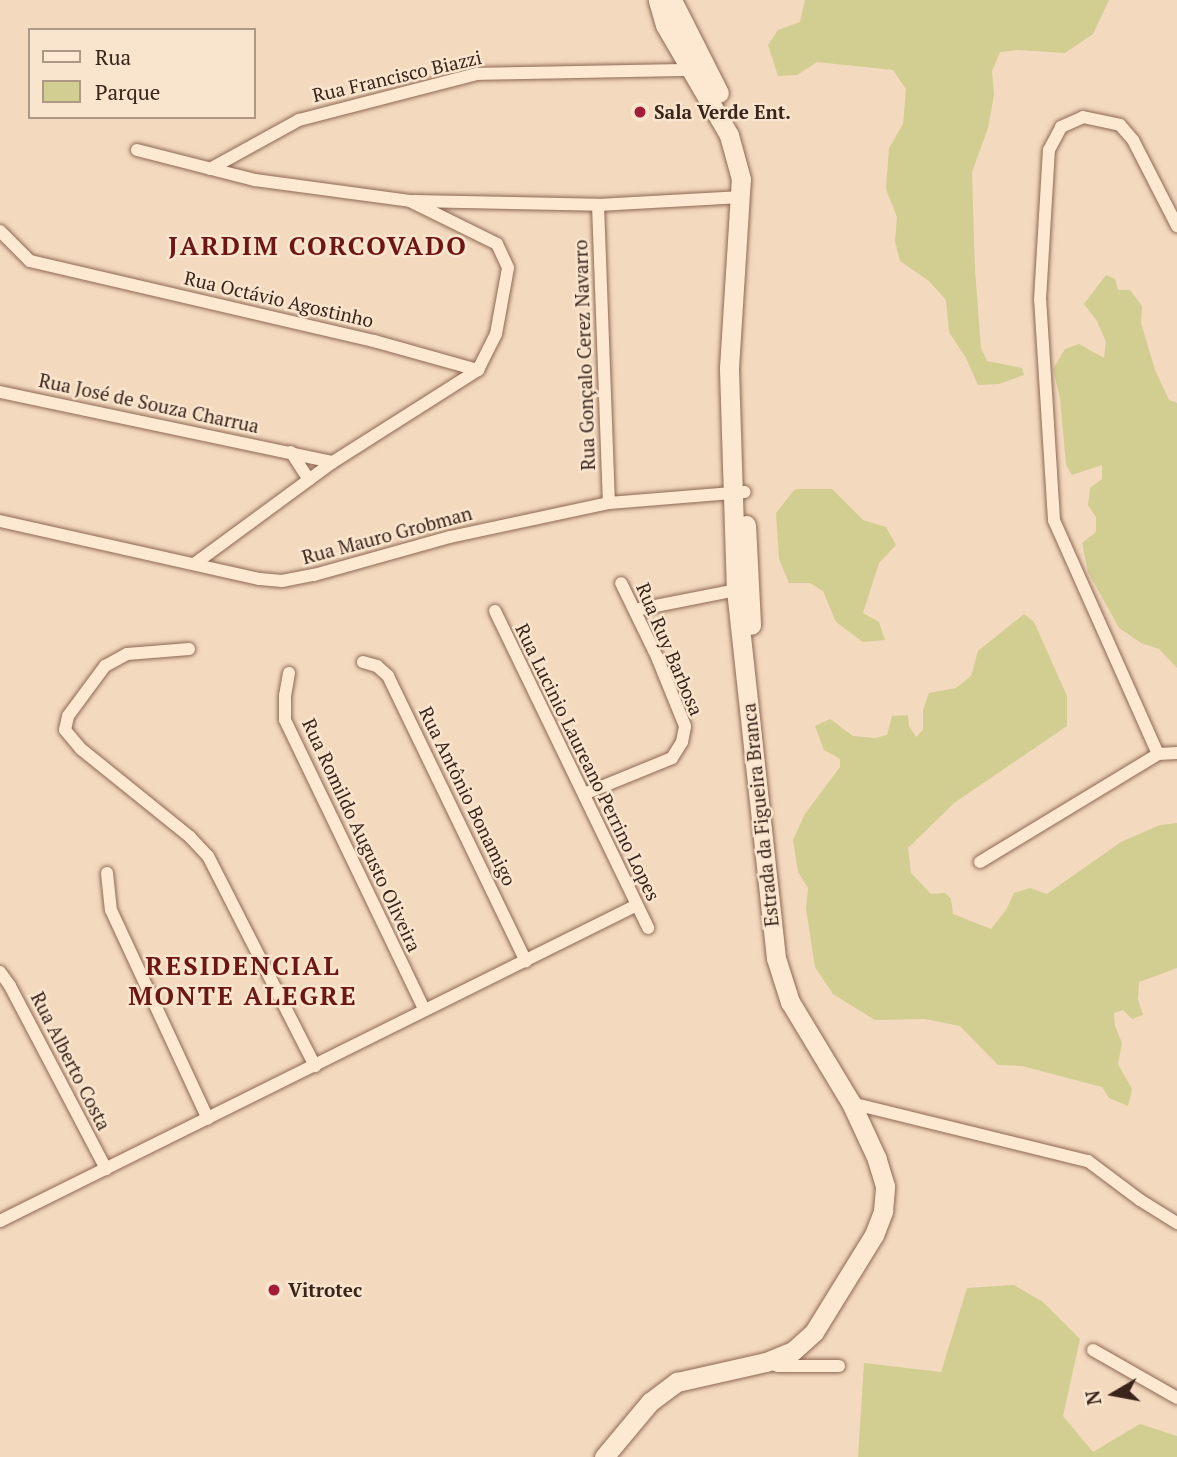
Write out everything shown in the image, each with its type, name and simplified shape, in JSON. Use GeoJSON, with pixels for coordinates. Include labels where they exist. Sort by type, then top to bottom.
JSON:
{"type":"FeatureCollection","features":[{"type":"Feature","properties":{"kind":"main road","name":"Estrada da Figueira Branca"},"geometry":{"type":"LineString","coordinates":[[604,1457],[650,1402],[677,1382],[766,1362],[793,1351],[814,1332],[874,1235],[883,1211],[885,1186],[877,1159],[851,1103],[790,1002],[776,958],[750,723],[729,368],[742,198],[737,155],[665,25],[663,1]]}},
{"type":"Feature","properties":{"kind":"main road"},"geometry":{"type":"LineString","coordinates":[[663,1],[736,124],[749,159],[752,196],[742,360],[738,494]]}},
{"type":"Feature","properties":{"kind":"street","name":"Rua Francisco Biazzi"},"geometry":{"type":"LineString","coordinates":[[210,169],[299,120],[477,74],[690,69]]}},
{"type":"Feature","properties":{"kind":"street"},"geometry":{"type":"LineString","coordinates":[[1158,754],[1054,520],[1040,300],[1049,150],[1061,127],[1083,117],[1119,125],[1133,140],[1177,226]]}},
{"type":"Feature","properties":{"kind":"street"},"geometry":{"type":"LineString","coordinates":[[136,150],[255,180],[410,201],[598,205],[742,198]]}},
{"type":"Feature","properties":{"kind":"street"},"geometry":{"type":"LineString","coordinates":[[194,564],[333,462],[478,370],[496,334],[508,268],[504,254],[497,244],[410,201]]}},
{"type":"Feature","properties":{"kind":"street","name":"Rua Gonçalo Cerez Navarro"},"geometry":{"type":"LineString","coordinates":[[598,205],[609,503]]}},
{"type":"Feature","properties":{"kind":"street","name":"Rua Octávio Agostinho"},"geometry":{"type":"LineString","coordinates":[[0,231],[30,261],[374,341],[478,370]]}},
{"type":"Feature","properties":{"kind":"street","name":"Rua José de Souza Charrua"},"geometry":{"type":"LineString","coordinates":[[0,392],[333,462]]}},
{"type":"Feature","properties":{"kind":"street"},"geometry":{"type":"LineString","coordinates":[[291,452],[309,480]]}},
{"type":"Feature","properties":{"kind":"street","name":"Rua Mauro Grobman"},"geometry":{"type":"LineString","coordinates":[[0,521],[282,581],[326,572],[450,537],[609,503],[738,494]]}},
{"type":"Feature","properties":{"kind":"street","name":"Rua Ruy Barbosa"},"geometry":{"type":"LineString","coordinates":[[584,793],[672,758],[682,742],[685,726],[621,583]]}},
{"type":"Feature","properties":{"kind":"street"},"geometry":{"type":"LineString","coordinates":[[635,610],[743,588]]}},
{"type":"Feature","properties":{"kind":"street","name":"Rua Lucinio Laureano Perrino Lopes"},"geometry":{"type":"LineString","coordinates":[[495,611],[584,793],[635,906],[648,928]]}},
{"type":"Feature","properties":{"kind":"street"},"geometry":{"type":"LineString","coordinates":[[189,649],[127,654],[105,666],[68,716],[65,730],[81,748],[190,837],[208,856],[314,1066]]}},
{"type":"Feature","properties":{"kind":"street","name":"Rua Antônio Bonamigo"},"geometry":{"type":"LineString","coordinates":[[363,662],[377,666],[388,676],[526,961]]}},
{"type":"Feature","properties":{"kind":"street","name":"Rua Romildo Augusto Oliveira"},"geometry":{"type":"LineString","coordinates":[[289,674],[285,720],[424,1009]]}},
{"type":"Feature","properties":{"kind":"street"},"geometry":{"type":"LineString","coordinates":[[980,862],[1158,754],[1177,753]]}},
{"type":"Feature","properties":{"kind":"street"},"geometry":{"type":"LineString","coordinates":[[107,873],[111,910],[208,1119]]}},
{"type":"Feature","properties":{"kind":"street"},"geometry":{"type":"LineString","coordinates":[[0,1221],[635,906]]}},
{"type":"Feature","properties":{"kind":"street","name":"Rua Alberto Costa"},"geometry":{"type":"LineString","coordinates":[[0,972],[10,986],[106,1169]]}},
{"type":"Feature","properties":{"kind":"street"},"geometry":{"type":"LineString","coordinates":[[851,1103],[1088,1161],[1140,1200],[1177,1223]]}},
{"type":"Feature","properties":{"kind":"street"},"geometry":{"type":"LineString","coordinates":[[1093,1350],[1177,1398]]}},
{"type":"Feature","properties":{"kind":"street"},"geometry":{"type":"LineString","coordinates":[[766,1362],[778,1366],[839,1366]]}},
{"type":"Feature","properties":{"kind":"green space"},"geometry":{"type":"Polygon","coordinates":[[[805,0],[1109,0],[1093,34],[1065,53],[1018,50],[1000,52],[992,71],[994,95],[988,128],[972,172],[981,348],[987,361],[1022,368],[1024,375],[999,384],[978,385],[966,358],[949,332],[946,300],[929,281],[900,261],[895,241],[897,217],[886,189],[889,148],[903,124],[906,89],[893,70],[817,62],[797,75],[778,76],[768,45],[778,30],[800,22],[805,0]]]}},
{"type":"Feature","properties":{"kind":"green space"},"geometry":{"type":"Polygon","coordinates":[[[1106,275],[1115,279],[1118,290],[1130,290],[1142,306],[1141,323],[1155,370],[1169,400],[1177,403],[1177,668],[1159,649],[1141,643],[1119,628],[1088,572],[1082,543],[1096,532],[1096,517],[1088,505],[1090,488],[1102,479],[1102,465],[1072,475],[1066,465],[1060,398],[1053,369],[1065,349],[1079,344],[1104,358],[1106,342],[1097,321],[1084,304],[1106,275]]]}},
{"type":"Feature","properties":{"kind":"green space"},"geometry":{"type":"Polygon","coordinates":[[[795,489],[832,489],[863,520],[886,527],[896,545],[879,563],[863,613],[879,622],[885,640],[863,642],[836,622],[823,591],[810,583],[789,583],[779,559],[776,513],[795,489]]]}},
{"type":"Feature","properties":{"kind":"green space"},"geometry":{"type":"Polygon","coordinates":[[[1024,614],[1034,622],[1067,696],[1067,726],[954,803],[908,848],[911,873],[931,894],[945,893],[951,899],[953,914],[991,929],[1006,910],[1014,893],[1030,888],[1047,894],[1121,842],[1160,825],[1177,823],[1177,968],[1139,982],[1138,1000],[1143,1015],[1132,1019],[1123,1010],[1114,1013],[1115,1026],[1122,1043],[1118,1064],[1132,1089],[1128,1106],[1109,1098],[1102,1087],[1022,1066],[998,1065],[960,1026],[925,1019],[875,1020],[833,994],[815,967],[806,909],[808,888],[798,872],[793,840],[805,814],[840,767],[840,759],[824,750],[815,726],[830,719],[853,736],[875,738],[887,735],[892,716],[908,715],[909,726],[916,737],[923,730],[923,710],[929,693],[956,688],[971,676],[978,651],[1024,614]]]}},
{"type":"Feature","properties":{"kind":"green space"},"geometry":{"type":"Polygon","coordinates":[[[1014,1285],[1043,1302],[1080,1339],[1063,1416],[1093,1452],[1140,1424],[1177,1436],[1177,1457],[858,1457],[864,1363],[941,1372],[967,1288],[1014,1285]]]}},
{"type":"Feature","properties":{"kind":"place","name":"Sala Verde Ent."},"geometry":{"type":"Point","coordinates":[640,112]}},
{"type":"Feature","properties":{"kind":"place","name":"Vitrotec"},"geometry":{"type":"Point","coordinates":[274,1290]}},
{"type":"Feature","properties":{"kind":"district","name":"JARDIM CORCOVADO"},"geometry":{"type":"Point","coordinates":[318,246]}},
{"type":"Feature","properties":{"kind":"district","name":"RESIDENCIAL MONTE ALEGRE"},"geometry":{"type":"Point","coordinates":[243,981]}}]}
